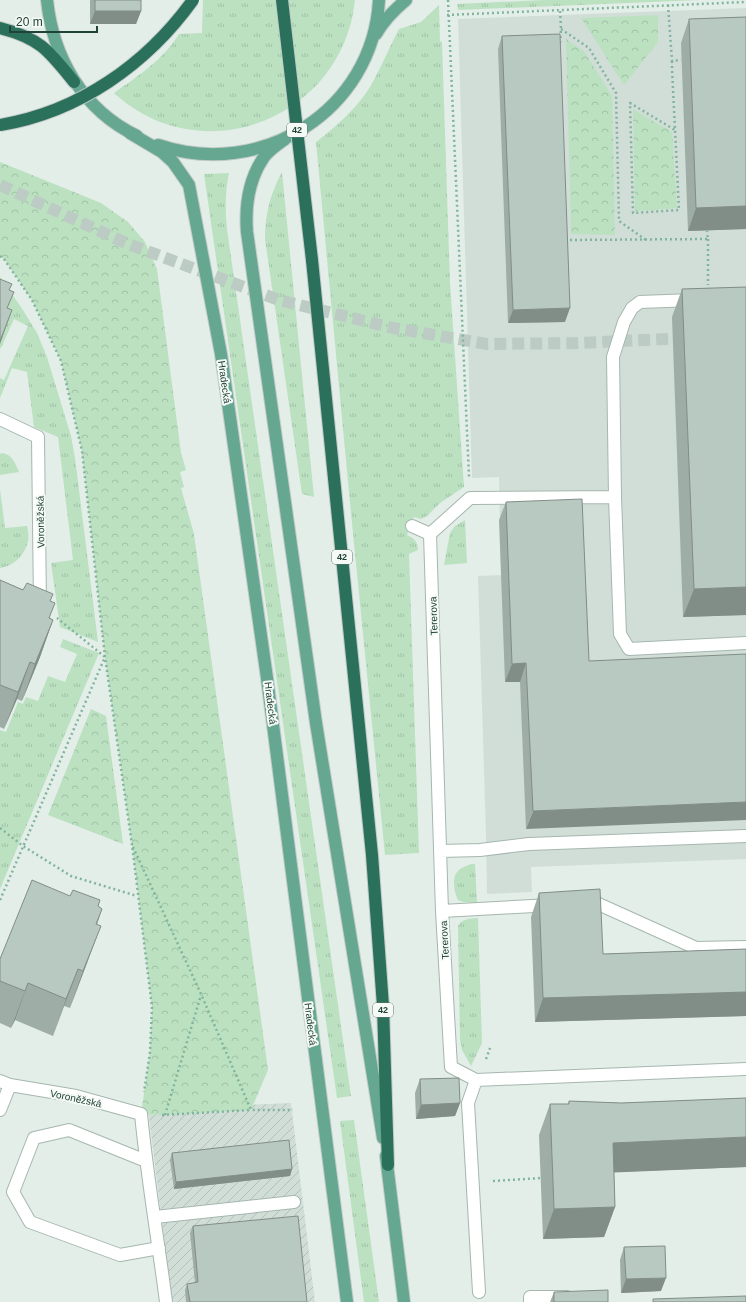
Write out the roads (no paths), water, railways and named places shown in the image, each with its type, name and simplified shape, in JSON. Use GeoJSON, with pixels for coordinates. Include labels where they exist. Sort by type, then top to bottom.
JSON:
{"type":"FeatureCollection","features":[{"type":"Feature","properties":{"kind":"highway"},"geometry":{"type":"LineString","coordinates":[[0,125],[34,117],[62,107],[114,79],[161,40],[181,17],[193,0]]}},
{"type":"Feature","properties":{"kind":"highway","name":"42"},"geometry":{"type":"LineString","coordinates":[[282,0],[312,260],[372,855],[383,1006],[388,1165]]}},
{"type":"Feature","properties":{"kind":"highway"},"geometry":{"type":"LineString","coordinates":[[0,28],[29,37],[42,45],[74,82]]}},
{"type":"Feature","properties":{"kind":"main road"},"geometry":{"type":"LineString","coordinates":[[47,0],[53,37],[61,57],[74,82],[93,104],[112,122],[130,133],[152,143],[175,151],[210,155],[230,154],[262,148],[285,139],[303,129],[323,114],[341,96],[359,69],[381,24],[391,12],[406,0]]}},
{"type":"Feature","properties":{"kind":"main road"},"geometry":{"type":"LineString","coordinates":[[370,45],[376,24],[379,0]]}},
{"type":"Feature","properties":{"kind":"main road","name":"Hradecká"},"geometry":{"type":"LineString","coordinates":[[130,133],[162,152],[173,162],[189,185],[219,346],[267,678],[347,1302]]}},
{"type":"Feature","properties":{"kind":"main road"},"geometry":{"type":"LineString","coordinates":[[285,139],[264,157],[254,174],[247,200],[245,215],[316,723],[388,1165],[404,1302]]}},
{"type":"Feature","properties":{"kind":"street"},"geometry":{"type":"LineString","coordinates":[[708,299],[640,302],[632,308],[624,322],[612,357],[620,634],[629,649],[746,643]]}},
{"type":"Feature","properties":{"kind":"street","name":"Voroněžská"},"geometry":{"type":"LineString","coordinates":[[0,419],[38,437],[41,605],[27,599]]}},
{"type":"Feature","properties":{"kind":"street"},"geometry":{"type":"LineString","coordinates":[[412,526],[430,534],[470,498],[615,497]]}},
{"type":"Feature","properties":{"kind":"street","name":"Tererova"},"geometry":{"type":"LineString","coordinates":[[430,534],[442,911],[451,1067],[476,1080],[746,1069]]}},
{"type":"Feature","properties":{"kind":"street"},"geometry":{"type":"LineString","coordinates":[[440,851],[480,850],[529,844],[746,836]]}},
{"type":"Feature","properties":{"kind":"street"},"geometry":{"type":"LineString","coordinates":[[442,911],[594,902],[696,948],[746,947]]}},
{"type":"Feature","properties":{"kind":"street"},"geometry":{"type":"LineString","coordinates":[[476,1080],[468,1103],[480,1292]]}},
{"type":"Feature","properties":{"kind":"street","name":"Voroněžská"},"geometry":{"type":"LineString","coordinates":[[0,1110],[5,1083],[76,1096],[141,1114],[146,1161]]}},
{"type":"Feature","properties":{"kind":"street"},"geometry":{"type":"LineString","coordinates":[[159,1248],[120,1255],[30,1222],[13,1192],[34,1138],[69,1130],[146,1161],[155,1217],[166,1302]]}},
{"type":"Feature","properties":{"kind":"street"},"geometry":{"type":"LineString","coordinates":[[155,1217],[294,1202]]}},
{"type":"Feature","properties":{"kind":"street"},"geometry":{"type":"LineString","coordinates":[[530,1302],[530,1297],[582,1297]]}},
{"type":"Feature","properties":{"kind":"tunnel"},"geometry":{"type":"LineString","coordinates":[[0,185],[128,244],[279,300],[393,328],[487,344],[578,343],[689,338]]}}]}
